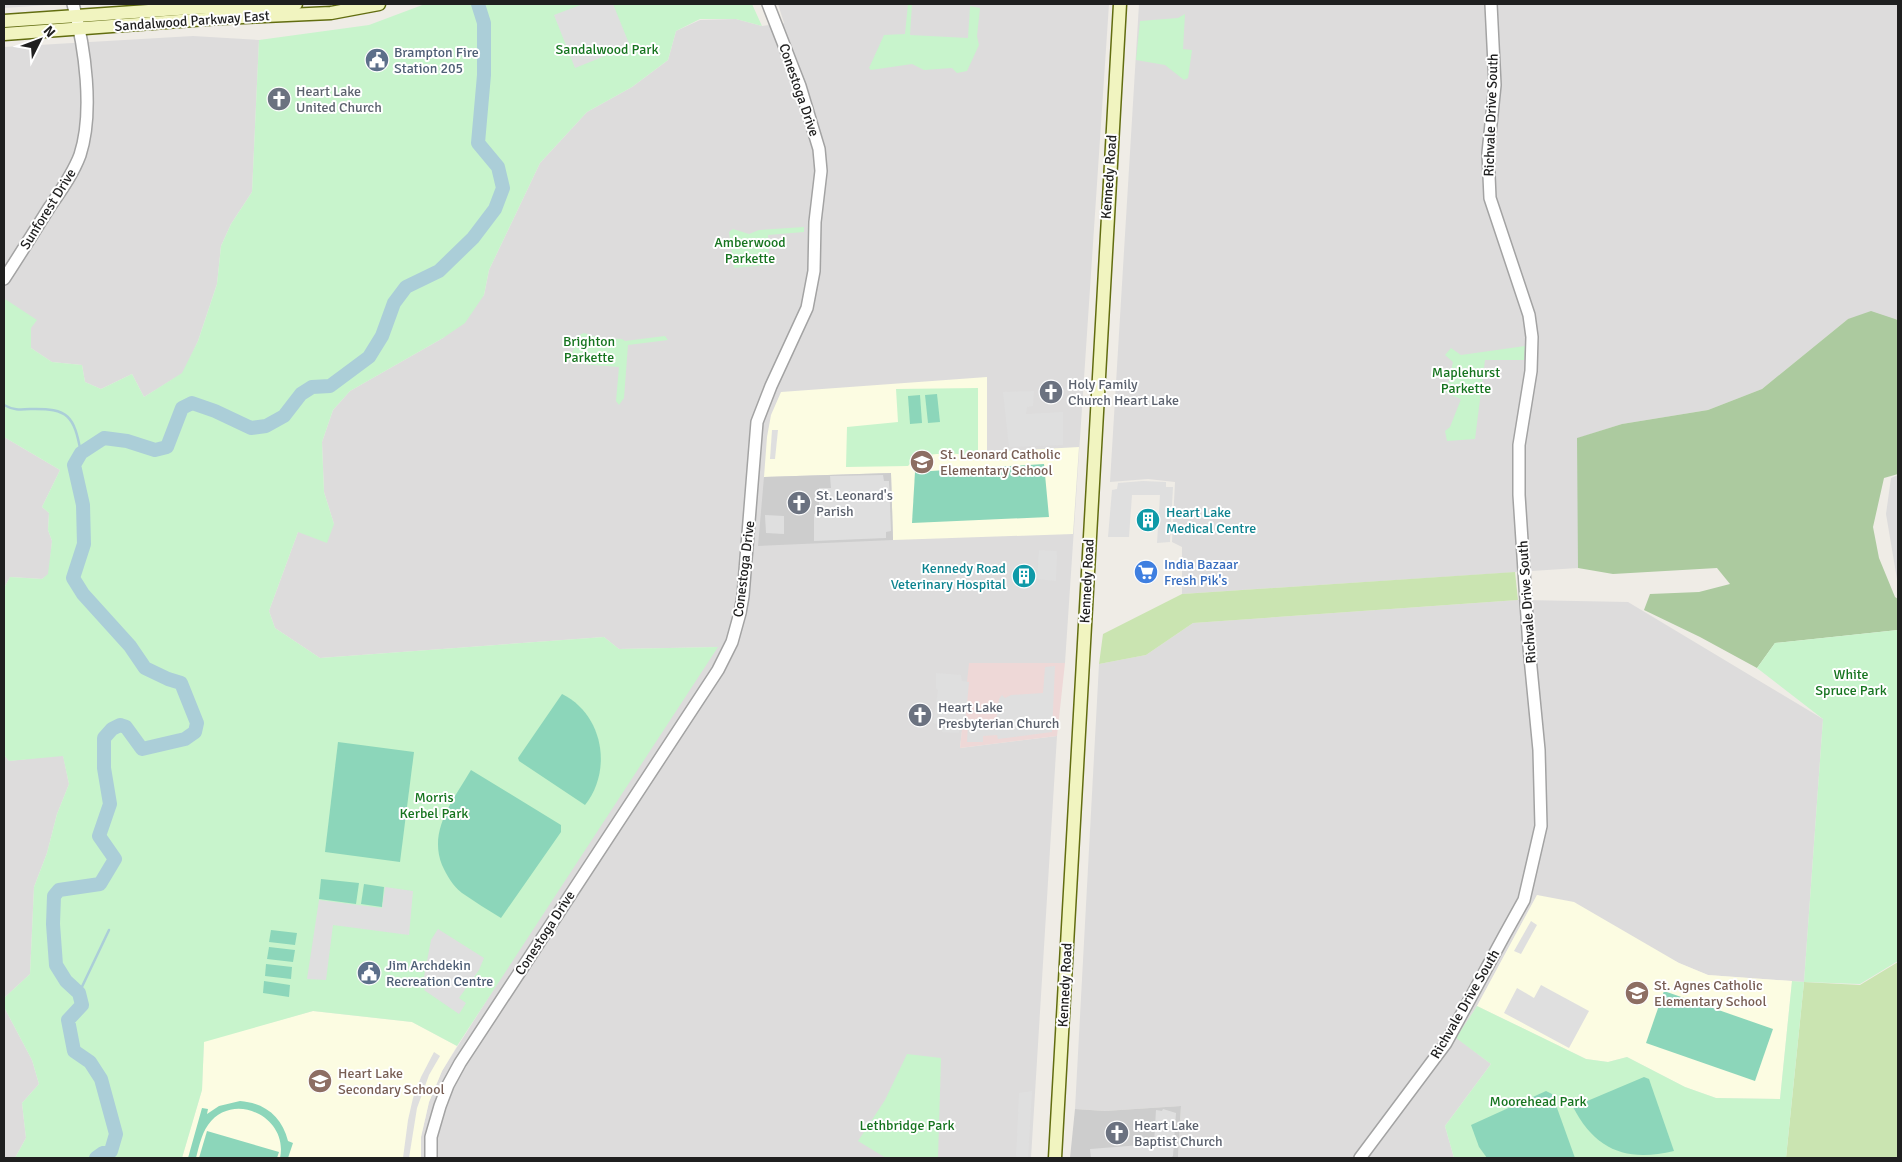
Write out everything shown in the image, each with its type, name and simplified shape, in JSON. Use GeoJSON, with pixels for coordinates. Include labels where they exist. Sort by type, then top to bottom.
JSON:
{"type":"FeatureCollection","features":[{"type":"Feature","properties":{"kind":"main road","name":"Sandalwood Parkway East"},"geometry":{"type":"LineString","coordinates":[[4,34],[78,22],[192,8],[296,4]]}},
{"type":"Feature","properties":{"kind":"main road","name":"Sandalwood Parkway East"},"geometry":{"type":"LineString","coordinates":[[4,20],[78,22],[220,18],[331,13],[379,4]]}},
{"type":"Feature","properties":{"kind":"main road","name":"Kennedy Road"},"geometry":{"type":"LineString","coordinates":[[1054,1158],[1120,4]]}},
{"type":"Feature","properties":{"kind":"street","name":"Sunforest Drive"},"geometry":{"type":"LineString","coordinates":[[4,279],[66,183],[80,156],[86,117],[85,71],[78,22],[73,4]]}},
{"type":"Feature","properties":{"kind":"street","name":"Conestoga Drive"},"geometry":{"type":"LineString","coordinates":[[431,1158],[433,1129],[452,1077],[718,670],[726,655],[740,614],[757,422],[770,386],[807,308],[814,271],[815,222],[821,171],[819,150],[808,108],[768,4]]}},
{"type":"Feature","properties":{"kind":"street","name":"Richvale Drive South"},"geometry":{"type":"LineString","coordinates":[[1360,1158],[1446,1044],[1524,900],[1542,826],[1539,750],[1529,647],[1519,495],[1519,445],[1531,371],[1532,337],[1529,315],[1490,198],[1488,153],[1495,86],[1491,4]]}},
{"type":"Feature","properties":{"kind":"shaded area"},"geometry":{"type":"Polygon","coordinates":[[[4,4],[63,4],[4,8],[4,4]]]}},
{"type":"Feature","properties":{"kind":"shaded area"},"geometry":{"type":"Polygon","coordinates":[[[583,4],[613,4],[630,46],[575,68],[554,15],[583,4]]]}},
{"type":"Feature","properties":{"kind":"shaded area"},"geometry":{"type":"Polygon","coordinates":[[[778,4],[1109,4],[1065,663],[970,663],[960,748],[1057,736],[1031,1158],[421,1158],[421,1137],[429,1102],[442,1071],[516,954],[717,647],[619,649],[604,637],[320,658],[275,628],[269,611],[298,532],[334,524],[324,492],[322,442],[333,410],[350,391],[443,338],[484,295],[489,270],[540,163],[587,112],[632,87],[668,60],[676,31],[700,20],[736,19],[762,26],[784,23],[778,4]]]}},
{"type":"Feature","properties":{"kind":"shaded area"},"geometry":{"type":"Polygon","coordinates":[[[1139,4],[1898,4],[1898,319],[1848,319],[1762,389],[1708,410],[1622,424],[1578,438],[1578,568],[1182,594],[1182,547],[1172,542],[1175,482],[1148,479],[1110,482],[1139,4]]]}},
{"type":"Feature","properties":{"kind":"shaded area"},"geometry":{"type":"Polygon","coordinates":[[[193,36],[259,40],[252,192],[231,224],[221,246],[217,284],[198,341],[183,373],[144,397],[132,374],[101,389],[85,382],[82,365],[52,362],[31,348],[31,328],[5,300],[4,302],[4,47],[193,36]]]}},
{"type":"Feature","properties":{"kind":"shaded area","name":"St. Leonard Catholic Elementary School"},"geometry":{"type":"Polygon","coordinates":[[[987,377],[987,452],[1079,447],[1073,534],[893,540],[891,473],[764,477],[767,437],[771,415],[781,392],[987,377]]]}},
{"type":"Feature","properties":{"kind":"shaded area"},"geometry":{"type":"Polygon","coordinates":[[[1034,391],[1033,406],[1027,407],[1026,414],[1063,412],[1063,445],[1009,447],[1003,392],[1034,391]]]}},
{"type":"Feature","properties":{"kind":"shaded area"},"geometry":{"type":"Polygon","coordinates":[[[772,430],[778,430],[775,459],[770,459],[772,430]]]}},
{"type":"Feature","properties":{"kind":"shaded area"},"geometry":{"type":"Polygon","coordinates":[[[4,437],[60,470],[42,507],[49,513],[48,530],[52,541],[49,574],[42,579],[10,577],[4,588],[4,437]]]}},
{"type":"Feature","properties":{"kind":"shaded area"},"geometry":{"type":"Polygon","coordinates":[[[891,473],[893,540],[758,546],[764,477],[891,473]]]}},
{"type":"Feature","properties":{"kind":"shaded area"},"geometry":{"type":"Polygon","coordinates":[[[883,475],[884,481],[889,481],[891,531],[886,532],[886,538],[814,541],[814,514],[819,513],[819,488],[831,488],[830,476],[883,475]]]}},
{"type":"Feature","properties":{"kind":"shaded area"},"geometry":{"type":"Polygon","coordinates":[[[1898,475],[1898,585],[1886,514],[1891,478],[1898,475]]]}},
{"type":"Feature","properties":{"kind":"shaded area"},"geometry":{"type":"Polygon","coordinates":[[[1166,482],[1166,487],[1173,487],[1170,542],[1157,543],[1160,495],[1132,495],[1129,537],[1108,537],[1112,490],[1117,489],[1118,483],[1166,482]]]}},
{"type":"Feature","properties":{"kind":"shaded area"},"geometry":{"type":"Polygon","coordinates":[[[765,515],[784,516],[784,534],[766,533],[765,515]]]}},
{"type":"Feature","properties":{"kind":"shaded area"},"geometry":{"type":"Polygon","coordinates":[[[1039,550],[1057,551],[1056,581],[1037,579],[1039,550]]]}},
{"type":"Feature","properties":{"kind":"shaded area"},"geometry":{"type":"Polygon","coordinates":[[[1518,600],[1628,602],[1823,719],[1804,982],[1708,975],[1537,895],[1477,1006],[1457,1038],[1491,1064],[1445,1126],[1454,1158],[1178,1158],[1181,1106],[1105,1111],[1075,1109],[1099,664],[1146,655],[1193,623],[1518,600]]]}},
{"type":"Feature","properties":{"kind":"shaded area"},"geometry":{"type":"Polygon","coordinates":[[[969,663],[1065,663],[1057,736],[960,748],[969,663]]]}},
{"type":"Feature","properties":{"kind":"shaded area"},"geometry":{"type":"Polygon","coordinates":[[[1055,666],[1052,732],[998,739],[997,735],[983,736],[983,742],[967,742],[968,725],[997,725],[1001,720],[996,720],[999,699],[1002,695],[1005,698],[1011,695],[1043,693],[1045,667],[1055,666]]]}},
{"type":"Feature","properties":{"kind":"shaded area"},"geometry":{"type":"Polygon","coordinates":[[[936,673],[961,675],[962,681],[969,682],[965,726],[960,727],[959,733],[942,732],[943,725],[933,723],[938,690],[936,688],[936,673]]]}},
{"type":"Feature","properties":{"kind":"shaded area"},"geometry":{"type":"Polygon","coordinates":[[[4,755],[9,761],[63,755],[69,784],[57,814],[47,853],[34,887],[30,974],[4,998],[4,755]]]}},
{"type":"Feature","properties":{"kind":"shaded area"},"geometry":{"type":"Polygon","coordinates":[[[385,887],[413,891],[409,935],[333,925],[326,980],[307,979],[319,900],[382,908],[385,887]]]}},
{"type":"Feature","properties":{"kind":"shaded area","name":"St. Agnes Catholic Elementary School"},"geometry":{"type":"Polygon","coordinates":[[[1537,895],[1574,902],[1679,963],[1708,975],[1792,981],[1780,1099],[1716,1098],[1685,1087],[1627,1057],[1608,1062],[1586,1059],[1477,1006],[1537,895]]]}},
{"type":"Feature","properties":{"kind":"shaded area"},"geometry":{"type":"Polygon","coordinates":[[[1531,921],[1537,925],[1521,954],[1514,951],[1531,921]]]}},
{"type":"Feature","properties":{"kind":"shaded area"},"geometry":{"type":"Polygon","coordinates":[[[438,929],[484,958],[479,970],[459,998],[466,1003],[459,1014],[424,990],[427,985],[423,982],[431,940],[438,929]]]}},
{"type":"Feature","properties":{"kind":"shaded area"},"geometry":{"type":"Polygon","coordinates":[[[1541,985],[1589,1011],[1569,1048],[1504,1013],[1517,988],[1534,998],[1541,985]]]}},
{"type":"Feature","properties":{"kind":"shaded area"},"geometry":{"type":"Polygon","coordinates":[[[4,1007],[32,1060],[39,1084],[22,1103],[26,1138],[15,1158],[4,1158],[4,1007]]]}},
{"type":"Feature","properties":{"kind":"shaded area","name":"Heart Lake Secondary School"},"geometry":{"type":"Polygon","coordinates":[[[313,1011],[412,1022],[457,1046],[442,1071],[429,1102],[421,1137],[421,1158],[182,1158],[202,1090],[204,1041],[313,1011]]]}},
{"type":"Feature","properties":{"kind":"shaded area"},"geometry":{"type":"Polygon","coordinates":[[[434,1052],[440,1056],[429,1075],[417,1108],[409,1158],[403,1158],[413,1098],[434,1052]]]}},
{"type":"Feature","properties":{"kind":"shaded area"},"geometry":{"type":"Polygon","coordinates":[[[1032,1091],[1028,1158],[1016,1158],[1019,1093],[1032,1091]]]}},
{"type":"Feature","properties":{"kind":"shaded area"},"geometry":{"type":"Polygon","coordinates":[[[1181,1106],[1178,1158],[1070,1158],[1075,1109],[1105,1111],[1181,1106]]]}},
{"type":"Feature","properties":{"kind":"shaded area"},"geometry":{"type":"Polygon","coordinates":[[[1163,1109],[1176,1113],[1173,1156],[1171,1158],[1091,1158],[1090,1149],[1154,1144],[1156,1110],[1162,1111],[1163,1109]]]}},
{"type":"Feature","properties":{"kind":"green space"},"geometry":{"type":"Polygon","coordinates":[[[425,4],[752,4],[762,26],[736,19],[700,19],[676,31],[668,60],[632,87],[587,112],[540,163],[489,270],[484,295],[465,323],[443,338],[350,391],[333,410],[322,442],[324,492],[334,524],[327,543],[298,532],[269,611],[275,628],[320,658],[604,637],[619,649],[718,647],[457,1046],[412,1022],[313,1011],[204,1042],[202,1090],[182,1158],[15,1158],[26,1138],[22,1103],[39,1084],[32,1060],[4,1007],[4,998],[30,974],[34,887],[47,853],[57,814],[69,784],[63,756],[9,761],[4,755],[4,588],[10,577],[42,579],[48,574],[52,541],[48,530],[49,513],[42,507],[60,470],[4,437],[5,299],[37,320],[31,328],[31,348],[52,362],[82,365],[85,382],[101,389],[132,374],[144,397],[182,373],[198,341],[217,284],[221,246],[231,224],[252,192],[259,40],[369,25],[425,4]]]}},
{"type":"Feature","properties":{"kind":"green space"},"geometry":{"type":"Polygon","coordinates":[[[908,4],[912,4],[910,35],[968,38],[970,6],[980,8],[977,36],[979,45],[967,71],[957,73],[952,68],[924,70],[912,64],[871,70],[869,68],[884,35],[905,34],[908,4]]]}},
{"type":"Feature","properties":{"kind":"green space"},"geometry":{"type":"Polygon","coordinates":[[[1185,14],[1183,49],[1192,50],[1188,78],[1184,80],[1165,65],[1136,60],[1140,21],[1178,18],[1185,14]]]}},
{"type":"Feature","properties":{"kind":"green space","name":"Amberwood Parkette"},"geometry":{"type":"Polygon","coordinates":[[[804,227],[804,232],[768,235],[769,251],[767,265],[734,268],[729,232],[733,229],[749,234],[759,230],[804,227]]]}},
{"type":"Feature","properties":{"kind":"green space"},"geometry":{"type":"Polygon","coordinates":[[[1871,311],[1898,320],[1898,474],[1884,478],[1873,527],[1879,558],[1895,597],[1898,599],[1898,630],[1775,643],[1757,668],[1700,637],[1644,610],[1650,594],[1699,592],[1730,584],[1717,568],[1613,574],[1578,568],[1577,438],[1622,424],[1708,410],[1762,389],[1848,319],[1871,311]]]}},
{"type":"Feature","properties":{"kind":"green space","name":"Brighton Parkette"},"geometry":{"type":"Polygon","coordinates":[[[584,333],[600,338],[622,339],[625,341],[665,336],[668,340],[628,345],[624,398],[619,405],[616,401],[619,367],[581,364],[569,361],[579,335],[584,333]]]}},
{"type":"Feature","properties":{"kind":"green space","name":"Maplehurst Parkette"},"geometry":{"type":"Polygon","coordinates":[[[1525,346],[1524,360],[1485,360],[1475,439],[1447,441],[1445,431],[1450,427],[1461,399],[1446,393],[1453,362],[1445,355],[1451,348],[1461,355],[1525,346]]]}},
{"type":"Feature","properties":{"kind":"green space"},"geometry":{"type":"Polygon","coordinates":[[[978,388],[978,456],[947,453],[917,456],[908,466],[846,467],[847,427],[898,422],[896,389],[978,388]]]}},
{"type":"Feature","properties":{"kind":"green space"},"geometry":{"type":"Polygon","coordinates":[[[937,394],[940,422],[928,423],[925,395],[937,394]]]}},
{"type":"Feature","properties":{"kind":"green space"},"geometry":{"type":"Polygon","coordinates":[[[920,395],[922,423],[910,424],[908,396],[920,395]]]}},
{"type":"Feature","properties":{"kind":"green space"},"geometry":{"type":"Polygon","coordinates":[[[1044,464],[1049,517],[912,523],[915,472],[1044,464]]]}},
{"type":"Feature","properties":{"kind":"green space"},"geometry":{"type":"Polygon","coordinates":[[[1515,572],[1518,600],[1193,623],[1146,655],[1099,664],[1103,634],[1182,594],[1515,572]]]}},
{"type":"Feature","properties":{"kind":"green space","name":"White Spruce Park"},"geometry":{"type":"Polygon","coordinates":[[[1898,630],[1898,961],[1860,984],[1804,982],[1823,719],[1757,668],[1775,643],[1898,630]]]}},
{"type":"Feature","properties":{"kind":"green space"},"geometry":{"type":"Polygon","coordinates":[[[562,694],[576,703],[587,715],[595,729],[599,744],[601,760],[599,776],[594,791],[585,805],[519,761],[518,758],[562,694]]]}},
{"type":"Feature","properties":{"kind":"green space"},"geometry":{"type":"Polygon","coordinates":[[[338,742],[414,752],[400,862],[325,852],[338,742]]]}},
{"type":"Feature","properties":{"kind":"green space"},"geometry":{"type":"Polygon","coordinates":[[[471,770],[561,825],[561,832],[501,918],[462,893],[456,887],[442,865],[439,852],[438,839],[445,815],[471,770]]]}},
{"type":"Feature","properties":{"kind":"green space"},"geometry":{"type":"Polygon","coordinates":[[[321,879],[359,883],[356,904],[319,899],[321,879]]]}},
{"type":"Feature","properties":{"kind":"green space"},"geometry":{"type":"Polygon","coordinates":[[[364,884],[384,887],[382,907],[361,904],[364,884]]]}},
{"type":"Feature","properties":{"kind":"green space"},"geometry":{"type":"Polygon","coordinates":[[[271,930],[297,933],[295,945],[269,942],[271,930]]]}},
{"type":"Feature","properties":{"kind":"green space"},"geometry":{"type":"Polygon","coordinates":[[[269,947],[295,950],[293,962],[267,959],[269,947]]]}},
{"type":"Feature","properties":{"kind":"green space"},"geometry":{"type":"Polygon","coordinates":[[[1898,962],[1898,1158],[1786,1158],[1804,982],[1860,985],[1898,962]]]}},
{"type":"Feature","properties":{"kind":"green space"},"geometry":{"type":"Polygon","coordinates":[[[266,964],[292,967],[291,979],[265,976],[266,964]]]}},
{"type":"Feature","properties":{"kind":"green space"},"geometry":{"type":"Polygon","coordinates":[[[264,981],[290,985],[289,997],[263,993],[264,981]]]}},
{"type":"Feature","properties":{"kind":"green space","name":"Moorehead Park"},"geometry":{"type":"Polygon","coordinates":[[[1792,981],[1804,982],[1786,1158],[1454,1158],[1445,1126],[1491,1064],[1456,1038],[1477,1006],[1586,1059],[1608,1062],[1627,1057],[1685,1087],[1716,1098],[1780,1099],[1792,981]]]}},
{"type":"Feature","properties":{"kind":"green space"},"geometry":{"type":"Polygon","coordinates":[[[1664,991],[1773,1029],[1755,1081],[1646,1043],[1664,991]]]}},
{"type":"Feature","properties":{"kind":"green space","name":"Lethbridge Park"},"geometry":{"type":"Polygon","coordinates":[[[907,1054],[941,1058],[938,1158],[886,1158],[858,1141],[885,1100],[907,1054]]]}},
{"type":"Feature","properties":{"kind":"green space"},"geometry":{"type":"Polygon","coordinates":[[[1644,1077],[1649,1079],[1674,1151],[1642,1155],[1627,1154],[1614,1150],[1592,1134],[1573,1107],[1644,1077]]]}},
{"type":"Feature","properties":{"kind":"green space"},"geometry":{"type":"Polygon","coordinates":[[[1546,1091],[1552,1094],[1575,1158],[1487,1158],[1479,1147],[1471,1125],[1546,1091]]]}},
{"type":"Feature","properties":{"kind":"green space"},"geometry":{"type":"Polygon","coordinates":[[[240,1101],[265,1108],[277,1118],[288,1141],[293,1143],[288,1158],[280,1158],[281,1143],[276,1131],[268,1120],[257,1113],[244,1109],[231,1110],[219,1115],[208,1125],[200,1141],[196,1158],[188,1158],[202,1108],[208,1109],[207,1114],[219,1106],[240,1101]]]}},
{"type":"Feature","properties":{"kind":"green space"},"geometry":{"type":"Polygon","coordinates":[[[207,1131],[279,1152],[277,1158],[199,1158],[207,1131]]]}},
{"type":"Feature","properties":{"kind":"waterway"},"geometry":{"type":"LineString","coordinates":[[96,1158],[103,1153],[111,1151],[116,1134],[101,1079],[90,1062],[74,1051],[68,1020],[82,1005],[79,993],[66,981],[56,965],[53,924],[54,896],[59,890],[100,884],[115,859],[99,836],[110,804],[104,768],[104,738],[112,729],[120,725],[126,727],[142,749],[185,739],[195,732],[197,723],[181,683],[145,668],[130,646],[83,594],[73,578],[84,544],[83,505],[74,465],[81,453],[104,438],[127,441],[155,450],[167,447],[182,408],[192,403],[215,411],[251,428],[266,426],[284,416],[301,394],[312,387],[330,386],[369,357],[382,336],[394,303],[406,287],[439,271],[473,238],[495,209],[503,188],[498,167],[478,143],[484,75],[484,23],[478,4]]}},
{"type":"Feature","properties":{"kind":"waterway"},"geometry":{"type":"LineString","coordinates":[[4,405],[16,409],[53,410],[68,417],[76,430],[81,453]]}},
{"type":"Feature","properties":{"kind":"waterway"},"geometry":{"type":"LineString","coordinates":[[79,993],[109,930]]}},
{"type":"Feature","properties":{"kind":"place","name":"Brampton Fire Station 205"},"geometry":{"type":"Point","coordinates":[377,60]}},
{"type":"Feature","properties":{"kind":"place","name":"Heart Lake United Church"},"geometry":{"type":"Point","coordinates":[279,99]}},
{"type":"Feature","properties":{"kind":"place","name":"Holy Family Church Heart Lake"},"geometry":{"type":"Point","coordinates":[1051,392]}},
{"type":"Feature","properties":{"kind":"place","name":"St. Leonard Catholic Elementary School"},"geometry":{"type":"Point","coordinates":[922,462]}},
{"type":"Feature","properties":{"kind":"place","name":"St. Leonard's Parish"},"geometry":{"type":"Point","coordinates":[799,503]}},
{"type":"Feature","properties":{"kind":"place","name":"Heart Lake Medical Centre"},"geometry":{"type":"Point","coordinates":[1148,520]}},
{"type":"Feature","properties":{"kind":"place","name":"India Bazaar Fresh Pik's"},"geometry":{"type":"Point","coordinates":[1146,572]}},
{"type":"Feature","properties":{"kind":"place","name":"Kennedy Road Veterinary Hospital"},"geometry":{"type":"Point","coordinates":[1024,576]}},
{"type":"Feature","properties":{"kind":"place","name":"Heart Lake Presbyterian Church"},"geometry":{"type":"Point","coordinates":[920,715]}},
{"type":"Feature","properties":{"kind":"place","name":"Jim Archdekin Recreation Centre"},"geometry":{"type":"Point","coordinates":[369,973]}},
{"type":"Feature","properties":{"kind":"place","name":"St. Agnes Catholic Elementary School"},"geometry":{"type":"Point","coordinates":[1637,993]}},
{"type":"Feature","properties":{"kind":"place","name":"Heart Lake Secondary School"},"geometry":{"type":"Point","coordinates":[320,1081]}},
{"type":"Feature","properties":{"kind":"place","name":"Heart Lake Baptist Church"},"geometry":{"type":"Point","coordinates":[1117,1133]}},
{"type":"Feature","properties":{"kind":"park label","name":"Sandalwood Park"},"geometry":{"type":"Point","coordinates":[607,49]}},
{"type":"Feature","properties":{"kind":"park label","name":"Morris Kerbel Park"},"geometry":{"type":"Point","coordinates":[434,806]}}]}
